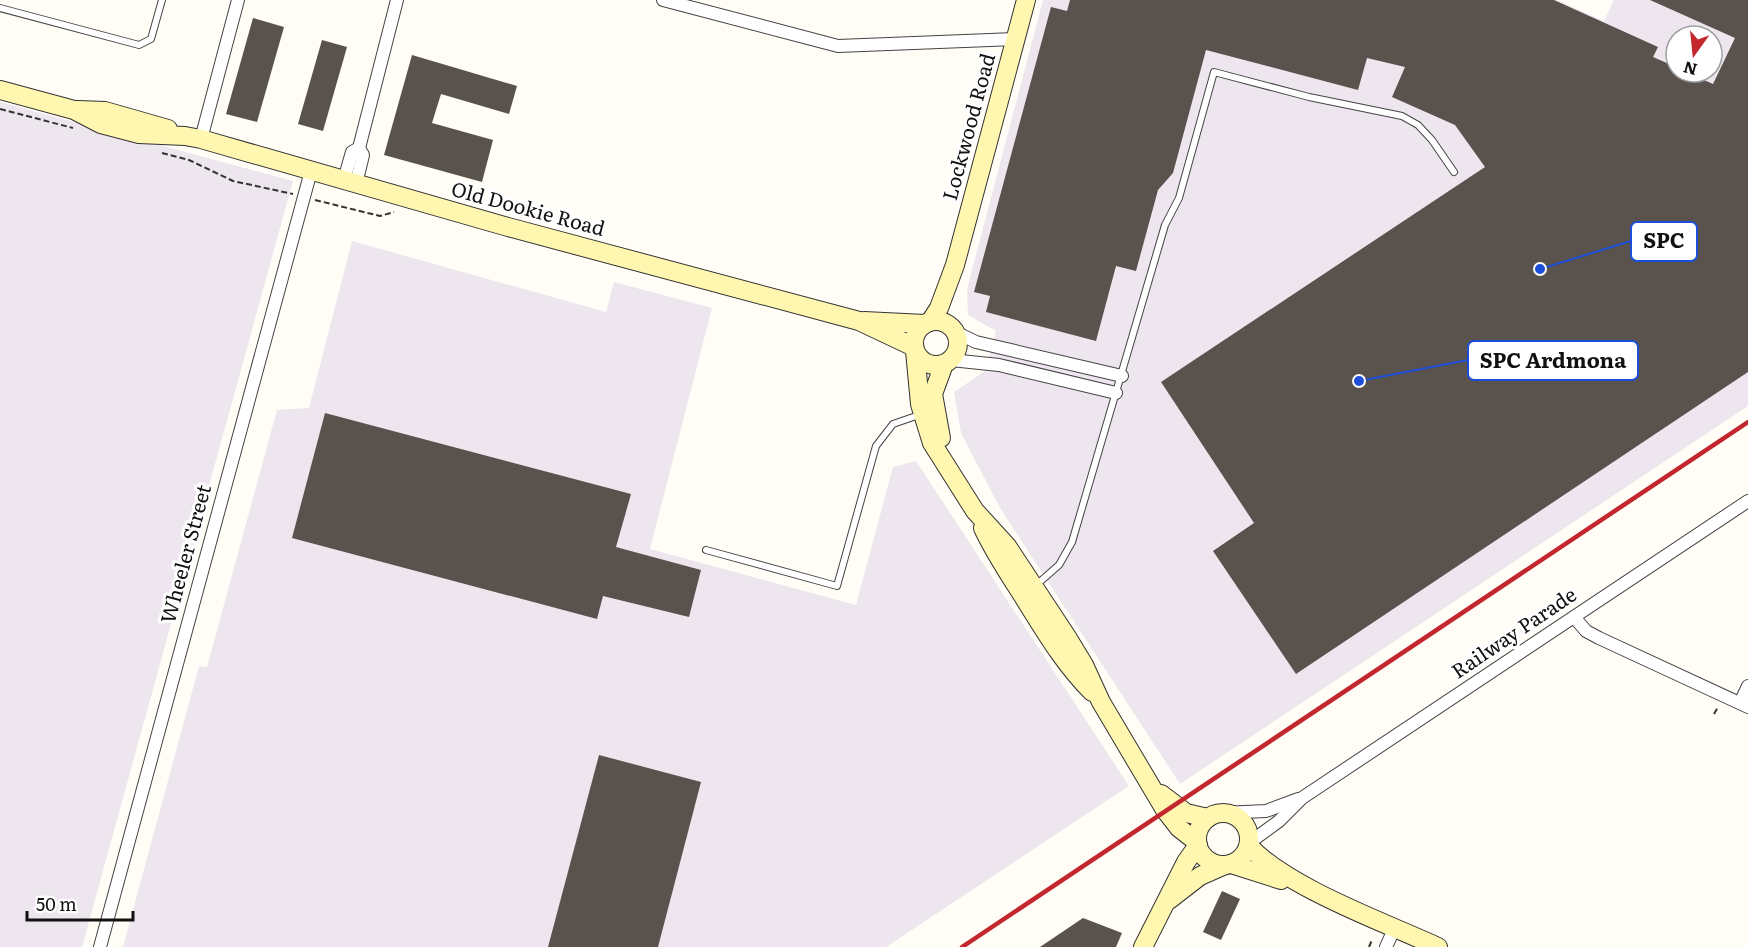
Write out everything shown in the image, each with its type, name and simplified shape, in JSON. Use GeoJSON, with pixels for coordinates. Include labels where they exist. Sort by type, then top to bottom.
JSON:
{"type":"FeatureCollection","features":[{"type":"Feature","properties":{"kind":"street"},"geometry":{"type":"LineString","coordinates":[[193,138],[238,0]]}},
{"type":"Feature","properties":{"kind":"street"},"geometry":{"type":"LineString","coordinates":[[350,182],[363,155],[359,148],[397,0]]}},
{"type":"Feature","properties":{"kind":"street"},"geometry":{"type":"LineString","coordinates":[[663,0],[838,46],[1015,39]]}},
{"type":"Feature","properties":{"kind":"street","name":"Lockwood Road"},"geometry":{"type":"LineString","coordinates":[[927,323],[939,308],[955,265],[1026,0]]}},
{"type":"Feature","properties":{"kind":"street","name":"Old Dookie Road"},"geometry":{"type":"LineString","coordinates":[[0,90],[74,110],[105,111],[508,227],[860,321],[915,349]]}},
{"type":"Feature","properties":{"kind":"street","name":"Wheeler Street"},"geometry":{"type":"LineString","coordinates":[[100,947],[311,171]]}},
{"type":"Feature","properties":{"kind":"street","name":"Lockwood Road"},"geometry":{"type":"LineString","coordinates":[[954,330],[955,265]]}},
{"type":"Feature","properties":{"kind":"street","name":"Old Dookie Road"},"geometry":{"type":"LineString","coordinates":[[860,321],[927,323]]}},
{"type":"Feature","properties":{"kind":"street"},"geometry":{"type":"LineString","coordinates":[[1122,376],[976,342],[940,321],[927,323],[915,336],[923,414],[932,443],[975,512],[995,554],[1028,591],[1059,638],[1073,673],[1101,702],[1149,778],[1165,810],[1179,828],[1198,844],[1211,862],[1228,864],[1325,896]]}},
{"type":"Feature","properties":{"kind":"street"},"geometry":{"type":"LineString","coordinates":[[947,466],[933,399],[934,387],[958,347],[954,330]]}},
{"type":"Feature","properties":{"kind":"street"},"geometry":{"type":"LineString","coordinates":[[915,349],[924,362],[937,365],[947,362],[999,365],[1116,393]]}},
{"type":"Feature","properties":{"kind":"street","name":"Railway Parade"},"geometry":{"type":"LineString","coordinates":[[1249,844],[1279,821],[1302,798],[1748,501]]}},
{"type":"Feature","properties":{"kind":"street"},"geometry":{"type":"LineString","coordinates":[[1574,616],[1586,631],[1599,638],[1744,705],[1748,686]]}},
{"type":"Feature","properties":{"kind":"street"},"geometry":{"type":"LineString","coordinates":[[1149,778],[1163,795],[1186,813],[1237,816],[1250,835],[1249,844],[1242,857],[1200,876],[1183,888],[1170,899],[1155,919]]}},
{"type":"Feature","properties":{"kind":"street","name":"Railway Parade"},"geometry":{"type":"LineString","coordinates":[[1215,815],[1266,811],[1302,798]]}},
{"type":"Feature","properties":{"kind":"street"},"geometry":{"type":"LineString","coordinates":[[1143,947],[1185,862],[1198,844],[1199,828],[1215,815]]}},
{"type":"Feature","properties":{"kind":"street"},"geometry":{"type":"LineString","coordinates":[[1249,844],[1276,869],[1325,896],[1438,947]]}},
{"type":"Feature","properties":{"kind":"street"},"geometry":{"type":"LineString","coordinates":[[1386,947],[1395,927]]}},
{"type":"Feature","properties":{"kind":"lane"},"geometry":{"type":"LineString","coordinates":[[0,8],[139,45],[151,39],[162,0]]}},
{"type":"Feature","properties":{"kind":"lane"},"geometry":{"type":"LineString","coordinates":[[1028,591],[1059,565],[1072,542],[1165,225],[1179,198],[1214,72],[1309,98],[1402,116],[1418,125],[1432,140],[1454,172]]}},
{"type":"Feature","properties":{"kind":"lane"},"geometry":{"type":"LineString","coordinates":[[706,550],[837,586],[876,446],[893,424],[923,414]]}},
{"type":"Feature","properties":{"kind":"path"},"geometry":{"type":"LineString","coordinates":[[279,190],[380,216],[398,211]]}},
{"type":"Feature","properties":{"kind":"path"},"geometry":{"type":"LineString","coordinates":[[1369,947],[1372,940]]}},
{"type":"Feature","properties":{"kind":"shaded area"},"geometry":{"type":"Polygon","coordinates":[[[1043,0],[1557,0],[1604,21],[1614,0],[1748,0],[1748,406],[1180,784],[1000,508],[961,433],[954,392],[985,371],[996,331],[968,315],[967,289],[1043,0]]]}},
{"type":"Feature","properties":{"kind":"shaded area"},"geometry":{"type":"Polygon","coordinates":[[[0,102],[293,181],[82,947],[0,947],[0,102]]]}},
{"type":"Feature","properties":{"kind":"shaded area"},"geometry":{"type":"Polygon","coordinates":[[[352,241],[606,312],[614,282],[712,308],[650,549],[856,605],[893,467],[916,461],[1129,786],[886,947],[123,947],[199,666],[207,667],[277,410],[309,408],[352,241]]]}},
{"type":"Feature","properties":{"kind":"building"},"geometry":{"type":"Polygon","coordinates":[[[1070,0],[1554,0],[1658,47],[1653,57],[1664,62],[1664,84],[1724,84],[1724,61],[1735,38],[1724,33],[1724,24],[1704,24],[1650,0],[1748,0],[1748,372],[1296,674],[1213,551],[1254,523],[1161,382],[1485,167],[1455,125],[1392,97],[1405,67],[1367,58],[1358,90],[1206,50],[1173,173],[1158,190],[1136,271],[1116,266],[1096,341],[986,312],[990,296],[974,292],[1051,7],[1067,11],[1070,0]]]}},
{"type":"Feature","properties":{"kind":"building"},"geometry":{"type":"Polygon","coordinates":[[[253,18],[284,27],[257,122],[226,114],[253,18]]]}},
{"type":"Feature","properties":{"kind":"building"},"geometry":{"type":"Polygon","coordinates":[[[322,40],[347,47],[323,131],[298,124],[322,40]]]}},
{"type":"Feature","properties":{"kind":"building"},"geometry":{"type":"Polygon","coordinates":[[[412,55],[517,86],[509,114],[441,94],[432,123],[493,140],[482,182],[384,155],[412,55]]]}},
{"type":"Feature","properties":{"kind":"building"},"geometry":{"type":"Polygon","coordinates":[[[325,413],[631,494],[616,547],[701,570],[689,617],[603,596],[597,619],[292,538],[325,413]]]}},
{"type":"Feature","properties":{"kind":"building"},"geometry":{"type":"Polygon","coordinates":[[[599,755],[701,782],[658,947],[548,947],[599,755]]]}},
{"type":"Feature","properties":{"kind":"building"},"geometry":{"type":"Polygon","coordinates":[[[1222,891],[1240,899],[1221,940],[1203,932],[1222,891]]]}},
{"type":"Feature","properties":{"kind":"building"},"geometry":{"type":"Polygon","coordinates":[[[1083,918],[1122,933],[1116,947],[1040,947],[1083,918]]]}},
{"type":"Feature","properties":{"kind":"railway"},"geometry":{"type":"LineString","coordinates":[[962,947],[1748,422]]}},
{"type":"Feature","properties":{"kind":"place","name":"SPC"},"geometry":{"type":"Point","coordinates":[1540,269]}},
{"type":"Feature","properties":{"kind":"place","name":"SPC Ardmona"},"geometry":{"type":"Point","coordinates":[1359,381]}}]}
